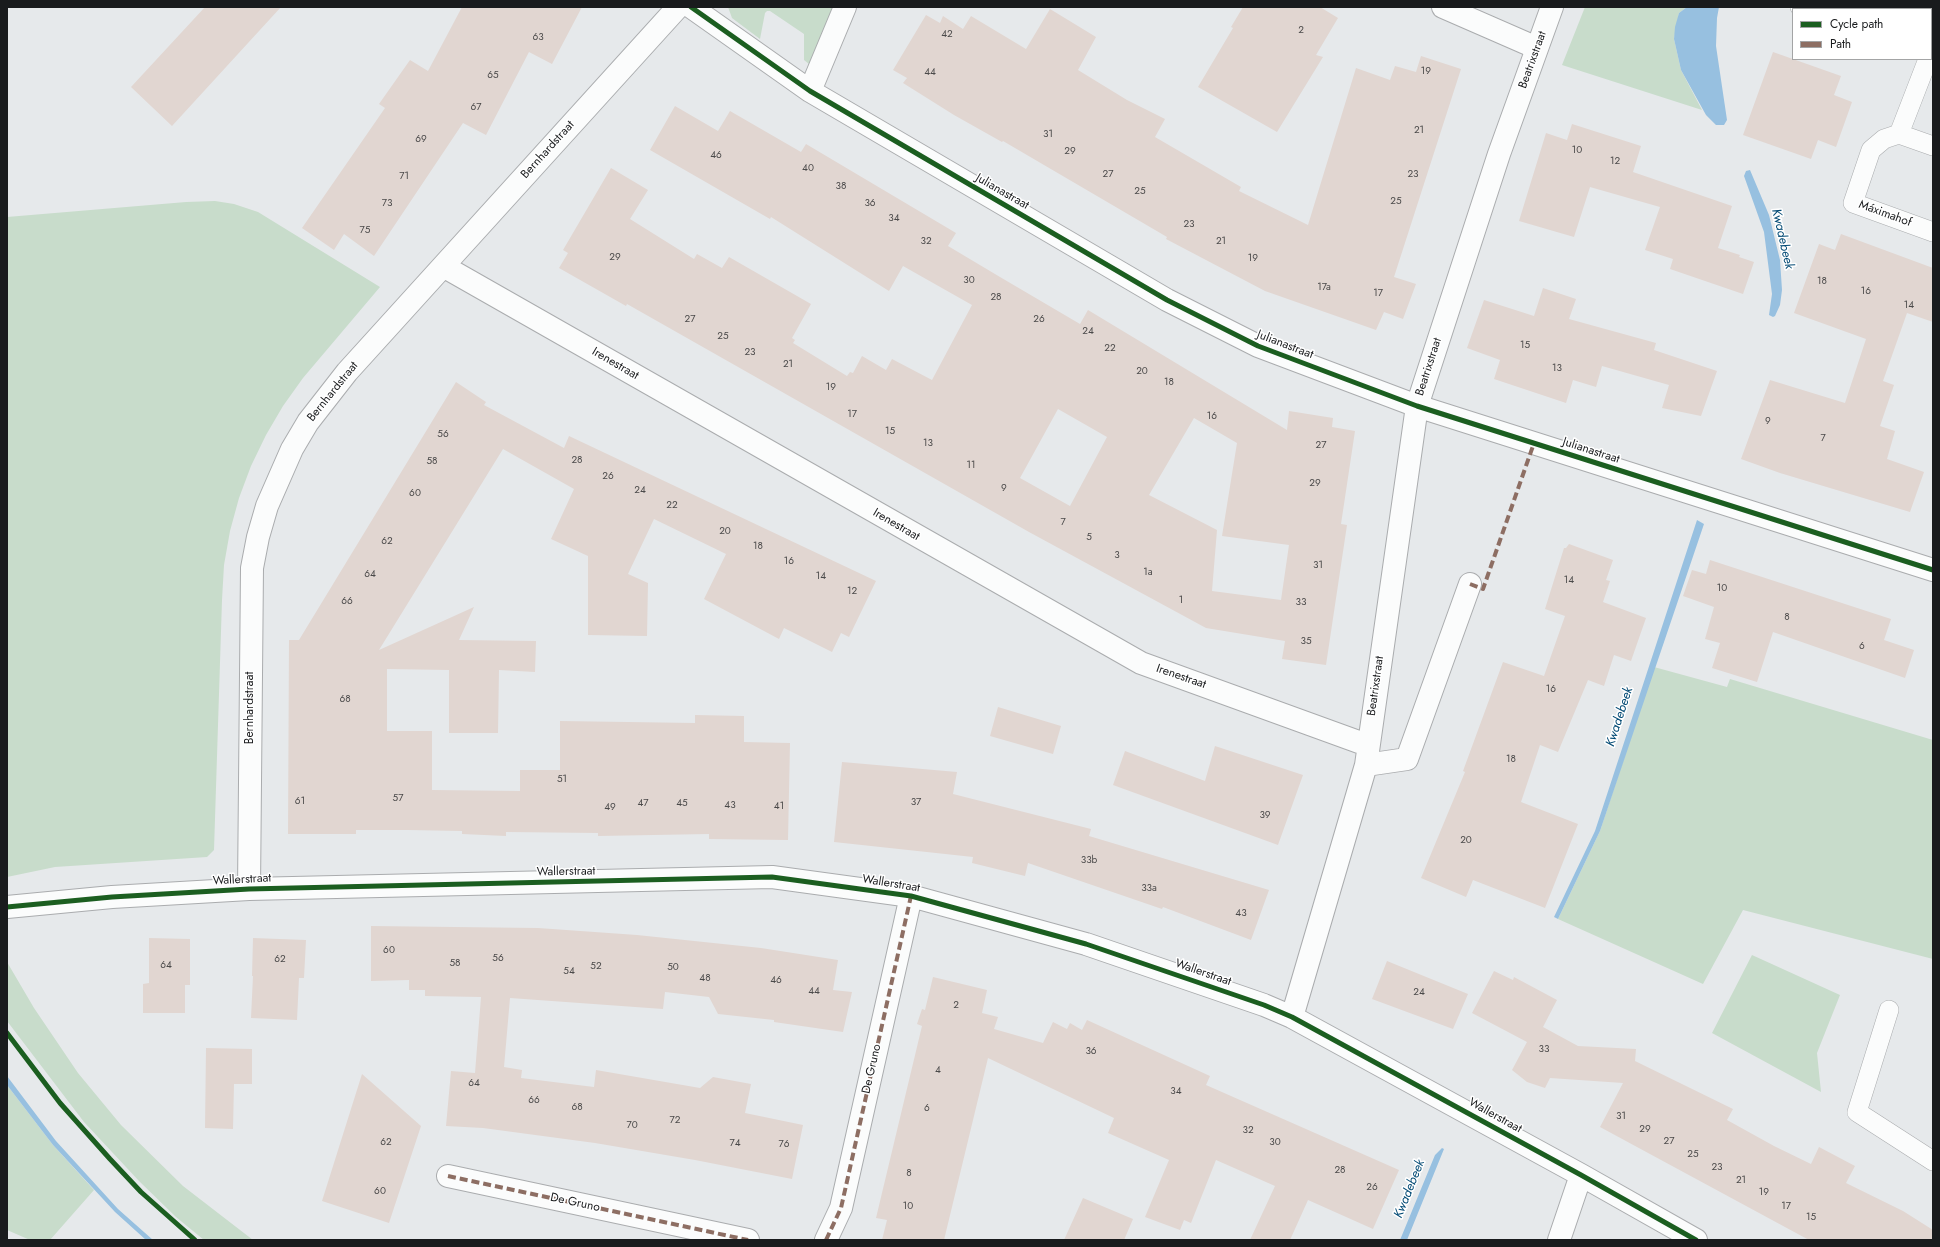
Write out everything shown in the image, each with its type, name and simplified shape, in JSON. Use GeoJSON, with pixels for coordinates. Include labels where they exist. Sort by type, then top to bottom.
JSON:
{"type":"FeatureCollection","features":[{"type":"Feature","properties":{"kind":"street","name":"Bernhardstraat"},"geometry":{"type":"LineString","coordinates":[[249,889],[252,568],[267,506],[292,449],[308,422],[347,372],[678,7]]}},
{"type":"Feature","properties":{"kind":"street","name":"Julianastraat"},"geometry":{"type":"LineString","coordinates":[[691,7],[810,91],[1167,300],[1258,346],[1417,406],[1933,570]]}},
{"type":"Feature","properties":{"kind":"street"},"geometry":{"type":"LineString","coordinates":[[810,91],[845,7]]}},
{"type":"Feature","properties":{"kind":"street"},"geometry":{"type":"LineString","coordinates":[[1443,7],[1537,48]]}},
{"type":"Feature","properties":{"kind":"street","name":"Beatrixstraat"},"geometry":{"type":"LineString","coordinates":[[1292,1017],[1366,755],[1417,406],[1499,154],[1552,7]]}},
{"type":"Feature","properties":{"kind":"street","name":"Irenestraat"},"geometry":{"type":"LineString","coordinates":[[443,266],[1141,663],[1366,755]]}},
{"type":"Feature","properties":{"kind":"street"},"geometry":{"type":"LineString","coordinates":[[1366,755],[1407,759],[1470,584]]}},
{"type":"Feature","properties":{"kind":"street","name":"Wallerstraat"},"geometry":{"type":"LineString","coordinates":[[7,907],[249,889],[772,877],[911,896],[1086,944],[1264,1005],[1292,1017],[1581,1175],[1696,1240]]}},
{"type":"Feature","properties":{"kind":"street","name":"De Gruno"},"geometry":{"type":"LineString","coordinates":[[826,1240],[841,1208],[911,896]]}},
{"type":"Feature","properties":{"kind":"street"},"geometry":{"type":"LineString","coordinates":[[1559,1240],[1581,1175]]}},
{"type":"Feature","properties":{"kind":"street","name":"De Gruno"},"geometry":{"type":"LineString","coordinates":[[448,1176],[748,1240]]}},
{"type":"Feature","properties":{"kind":"lane"},"geometry":{"type":"LineString","coordinates":[[1924,60],[1899,134],[1933,146]]}},
{"type":"Feature","properties":{"kind":"lane","name":"Máximahof"},"geometry":{"type":"LineString","coordinates":[[1899,134],[1884,139],[1871,150],[1853,203],[1933,232]]}},
{"type":"Feature","properties":{"kind":"lane"},"geometry":{"type":"LineString","coordinates":[[1889,1010],[1857,1112],[1933,1161]]}},
{"type":"Feature","properties":{"kind":"green space"},"geometry":{"type":"Polygon","coordinates":[[[728,7],[837,7],[813,63],[809,64],[804,60],[804,34],[770,11],[767,11],[765,13],[760,39],[732,18],[728,7]]]}},
{"type":"Feature","properties":{"kind":"green space"},"geometry":{"type":"Polygon","coordinates":[[[1585,7],[1687,7],[1679,13],[1674,39],[1681,70],[1702,110],[1562,65],[1585,7]]]}},
{"type":"Feature","properties":{"kind":"green space"},"geometry":{"type":"Polygon","coordinates":[[[215,201],[234,204],[258,212],[380,287],[303,378],[283,406],[266,435],[251,466],[239,498],[230,531],[224,565],[214,850],[207,857],[55,867],[7,877],[7,217],[186,202],[215,201]]]}},
{"type":"Feature","properties":{"kind":"green space"},"geometry":{"type":"Polygon","coordinates":[[[1654,667],[1727,687],[1730,679],[1933,740],[1933,959],[1743,910],[1703,984],[1558,919],[1600,831],[1654,667]]]}},
{"type":"Feature","properties":{"kind":"green space"},"geometry":{"type":"Polygon","coordinates":[[[1752,955],[1840,995],[1817,1053],[1821,1092],[1712,1033],[1752,955]]]}},
{"type":"Feature","properties":{"kind":"green space"},"geometry":{"type":"Polygon","coordinates":[[[7,962],[34,1008],[78,1073],[121,1125],[183,1186],[253,1240],[204,1240],[176,1217],[139,1181],[84,1122],[7,1021],[7,962]]]}},
{"type":"Feature","properties":{"kind":"green space"},"geometry":{"type":"Polygon","coordinates":[[[7,1085],[53,1145],[94,1190],[50,1240],[30,1240],[7,1230],[7,1085]]]}},
{"type":"Feature","properties":{"kind":"water"},"geometry":{"type":"Polygon","coordinates":[[[1687,7],[1719,7],[1716,46],[1727,120],[1724,125],[1716,125],[1706,115],[1681,70],[1674,39],[1675,27],[1679,13],[1687,7]]]}},
{"type":"Feature","properties":{"kind":"water"},"geometry":{"type":"Polygon","coordinates":[[[1750,170],[1769,215],[1780,260],[1782,290],[1780,305],[1775,316],[1773,317],[1769,315],[1772,294],[1764,232],[1744,176],[1746,171],[1750,170]]]}},
{"type":"Feature","properties":{"kind":"water"},"geometry":{"type":"Polygon","coordinates":[[[1697,520],[1704,524],[1600,831],[1558,919],[1554,917],[1595,831],[1697,520]]]}},
{"type":"Feature","properties":{"kind":"water"},"geometry":{"type":"Polygon","coordinates":[[[7,1076],[56,1141],[118,1209],[153,1240],[146,1240],[115,1212],[53,1145],[7,1085],[7,1076]]]}},
{"type":"Feature","properties":{"kind":"water"},"geometry":{"type":"Polygon","coordinates":[[[1442,1148],[1444,1149],[1407,1240],[1400,1240],[1435,1155],[1442,1148]]]}},
{"type":"Feature","properties":{"kind":"building"},"geometry":{"type":"Polygon","coordinates":[[[205,7],[281,7],[172,126],[131,87],[205,7]]]}},
{"type":"Feature","properties":{"kind":"building"},"geometry":{"type":"Polygon","coordinates":[[[462,7],[582,7],[552,64],[529,52],[486,135],[463,123],[374,256],[344,234],[334,250],[302,228],[385,108],[379,104],[410,60],[428,71],[462,7]]]}},
{"type":"Feature","properties":{"kind":"building"},"geometry":{"type":"Polygon","coordinates":[[[1243,7],[1320,7],[1338,18],[1316,55],[1323,57],[1277,132],[1198,87],[1233,28],[1231,27],[1243,7]]]}},
{"type":"Feature","properties":{"kind":"building"},"geometry":{"type":"Polygon","coordinates":[[[1050,9],[1096,37],[1078,70],[1127,100],[1165,119],[1155,137],[1241,187],[1239,191],[1308,225],[1356,68],[1390,80],[1395,66],[1416,72],[1421,56],[1461,69],[1394,277],[1416,284],[1403,319],[1384,312],[1376,330],[1265,291],[1166,239],[1167,237],[1003,141],[1002,142],[954,115],[903,83],[907,78],[893,70],[926,15],[940,23],[943,16],[963,29],[971,16],[1026,49],[1050,9]]]}},
{"type":"Feature","properties":{"kind":"building"},"geometry":{"type":"Polygon","coordinates":[[[1773,52],[1792,60],[1841,76],[1834,95],[1852,102],[1836,147],[1818,140],[1811,159],[1743,135],[1773,52]]]}},
{"type":"Feature","properties":{"kind":"building"},"geometry":{"type":"Polygon","coordinates":[[[675,106],[718,131],[730,111],[801,152],[806,144],[956,233],[948,246],[1080,324],[1088,310],[1287,430],[1289,411],[1333,418],[1332,427],[1355,431],[1341,524],[1347,525],[1326,665],[1282,659],[1285,641],[1206,628],[1029,532],[627,304],[626,306],[559,268],[568,253],[563,250],[611,168],[648,190],[630,219],[694,259],[697,254],[722,268],[729,257],[811,304],[792,338],[795,340],[793,343],[847,376],[850,372],[853,373],[862,356],[886,370],[892,359],[932,380],[972,305],[903,266],[889,291],[771,217],[770,219],[650,150],[675,106]],[[1058,409],[1020,478],[1070,506],[1107,437],[1058,409]],[[1194,418],[1149,495],[1217,530],[1212,591],[1281,600],[1289,545],[1222,536],[1237,443],[1194,418]]]}},
{"type":"Feature","properties":{"kind":"building"},"geometry":{"type":"Polygon","coordinates":[[[1572,124],[1641,146],[1633,172],[1732,206],[1718,248],[1740,255],[1739,257],[1754,262],[1743,294],[1670,269],[1673,259],[1645,250],[1660,207],[1590,187],[1574,237],[1519,221],[1546,133],[1567,140],[1572,124]]]}},
{"type":"Feature","properties":{"kind":"building"},"geometry":{"type":"Polygon","coordinates":[[[1841,234],[1933,268],[1933,322],[1907,313],[1883,381],[1894,385],[1880,426],[1895,431],[1887,459],[1924,472],[1910,512],[1780,473],[1741,459],[1770,380],[1845,403],[1866,339],[1794,313],[1819,244],[1835,250],[1841,234]]]}},
{"type":"Feature","properties":{"kind":"building"},"geometry":{"type":"Polygon","coordinates":[[[1543,288],[1576,299],[1569,319],[1656,343],[1654,350],[1717,371],[1701,416],[1662,408],[1669,385],[1602,366],[1596,387],[1573,380],[1566,403],[1494,379],[1500,360],[1467,348],[1484,300],[1534,316],[1543,288]]]}},
{"type":"Feature","properties":{"kind":"building"},"geometry":{"type":"Polygon","coordinates":[[[456,382],[486,402],[484,405],[564,448],[569,436],[876,581],[849,637],[841,633],[832,652],[784,628],[779,639],[704,599],[726,554],[654,519],[628,574],[648,583],[647,636],[588,635],[588,556],[551,539],[574,489],[503,449],[379,650],[474,607],[459,640],[536,641],[535,672],[499,670],[498,733],[449,733],[449,670],[387,669],[387,731],[432,731],[432,790],[520,791],[520,770],[560,770],[560,721],[695,723],[695,715],[744,716],[744,742],[790,743],[788,840],[709,839],[709,834],[598,836],[598,833],[506,832],[506,836],[462,834],[462,831],[408,830],[356,830],[356,834],[288,834],[289,640],[299,640],[456,382]]]}},
{"type":"Feature","properties":{"kind":"building"},"geometry":{"type":"Polygon","coordinates":[[[1569,544],[1613,560],[1606,580],[1610,581],[1603,602],[1646,618],[1631,661],[1614,655],[1604,686],[1588,680],[1558,752],[1540,745],[1521,802],[1578,824],[1545,908],[1473,880],[1466,897],[1421,878],[1465,772],[1463,771],[1503,662],[1544,676],[1565,616],[1545,609],[1564,548],[1566,548],[1569,544]]]}},
{"type":"Feature","properties":{"kind":"building"},"geometry":{"type":"Polygon","coordinates":[[[1710,560],[1891,619],[1884,640],[1914,650],[1905,678],[1773,632],[1757,682],[1712,668],[1720,643],[1705,639],[1714,607],[1683,596],[1692,570],[1706,574],[1710,560]]]}},
{"type":"Feature","properties":{"kind":"building"},"geometry":{"type":"Polygon","coordinates":[[[998,707],[1061,726],[1053,754],[990,736],[998,707]]]}},
{"type":"Feature","properties":{"kind":"building"},"geometry":{"type":"Polygon","coordinates":[[[1215,746],[1303,775],[1278,845],[1113,785],[1125,751],[1205,781],[1215,746]]]}},
{"type":"Feature","properties":{"kind":"building"},"geometry":{"type":"Polygon","coordinates":[[[842,762],[957,772],[953,794],[1091,829],[1089,836],[1269,890],[1251,940],[1163,907],[1162,909],[1028,863],[1025,876],[972,863],[973,857],[834,842],[842,762]]]}},
{"type":"Feature","properties":{"kind":"building"},"geometry":{"type":"Polygon","coordinates":[[[371,926],[538,928],[637,935],[761,948],[838,960],[833,990],[852,992],[843,1032],[774,1022],[774,1020],[718,1014],[709,997],[665,992],[663,1009],[510,998],[504,1067],[522,1070],[521,1078],[594,1087],[596,1070],[700,1088],[713,1077],[751,1084],[745,1113],[803,1125],[792,1179],[695,1160],[595,1143],[483,1128],[446,1126],[451,1071],[475,1073],[481,997],[425,996],[425,990],[409,990],[409,980],[371,981],[371,926]]]}},
{"type":"Feature","properties":{"kind":"building"},"geometry":{"type":"Polygon","coordinates":[[[149,938],[190,939],[190,985],[185,985],[185,1013],[143,1013],[143,984],[149,983],[149,938]]]}},
{"type":"Feature","properties":{"kind":"building"},"geometry":{"type":"Polygon","coordinates":[[[253,938],[306,940],[304,978],[299,978],[297,1020],[251,1018],[253,938]]]}},
{"type":"Feature","properties":{"kind":"building"},"geometry":{"type":"Polygon","coordinates":[[[1387,961],[1468,994],[1453,1029],[1372,999],[1387,961]]]}},
{"type":"Feature","properties":{"kind":"building"},"geometry":{"type":"Polygon","coordinates":[[[1494,971],[1513,980],[1514,977],[1557,1000],[1543,1027],[1578,1046],[1636,1049],[1635,1061],[1733,1109],[1727,1120],[1774,1146],[1811,1164],[1819,1147],[1855,1166],[1846,1183],[1903,1211],[1933,1230],[1933,1240],[1809,1240],[1600,1127],[1623,1083],[1550,1078],[1545,1088],[1527,1082],[1512,1070],[1527,1042],[1472,1013],[1494,971]]]}},
{"type":"Feature","properties":{"kind":"building"},"geometry":{"type":"Polygon","coordinates":[[[933,977],[987,990],[982,1013],[998,1017],[994,1029],[1043,1043],[1053,1022],[1067,1029],[1070,1023],[1082,1030],[1087,1020],[1210,1076],[1206,1085],[1399,1170],[1373,1229],[1308,1200],[1290,1240],[1250,1240],[1275,1186],[1216,1160],[1191,1223],[1184,1220],[1180,1230],[1145,1217],[1169,1160],[1108,1133],[1114,1118],[988,1058],[944,1240],[882,1240],[887,1220],[876,1218],[922,1026],[917,1024],[922,1009],[925,1010],[933,977]]]}},
{"type":"Feature","properties":{"kind":"building"},"geometry":{"type":"Polygon","coordinates":[[[206,1048],[252,1049],[252,1084],[234,1084],[233,1129],[205,1128],[206,1048]]]}},
{"type":"Feature","properties":{"kind":"building"},"geometry":{"type":"Polygon","coordinates":[[[362,1074],[421,1126],[389,1223],[322,1201],[362,1074]]]}},
{"type":"Feature","properties":{"kind":"building"},"geometry":{"type":"Polygon","coordinates":[[[1083,1198],[1133,1219],[1124,1240],[1064,1240],[1083,1198]]]}},
{"type":"Feature","properties":{"kind":"marked path"},"geometry":{"type":"LineString","coordinates":[[1470,584],[1483,589],[1534,443]]}},
{"type":"Feature","properties":{"kind":"marked path"},"geometry":{"type":"LineString","coordinates":[[826,1240],[841,1208],[911,896]]}},
{"type":"Feature","properties":{"kind":"marked path"},"geometry":{"type":"LineString","coordinates":[[448,1176],[748,1240]]}},
{"type":"Feature","properties":{"kind":"cycle path"},"geometry":{"type":"LineString","coordinates":[[691,7],[810,91],[1167,300],[1258,346],[1417,406],[1933,570]]}},
{"type":"Feature","properties":{"kind":"cycle path"},"geometry":{"type":"LineString","coordinates":[[7,907],[112,897],[249,889],[772,877],[911,896],[1086,944],[1264,1005],[1292,1017],[1581,1175],[1696,1240]]}},
{"type":"Feature","properties":{"kind":"cycle path"},"geometry":{"type":"LineString","coordinates":[[7,1033],[60,1103],[110,1159],[141,1192],[195,1240]]}},
{"type":"Feature","properties":{"kind":"water label","name":"Kwadebeek"},"geometry":{"type":"Point","coordinates":[1782,239]}},
{"type":"Feature","properties":{"kind":"water label","name":"Kwadebeek"},"geometry":{"type":"Point","coordinates":[1620,717]}},
{"type":"Feature","properties":{"kind":"water label","name":"Kwadebeek"},"geometry":{"type":"Point","coordinates":[1410,1189]}}]}
